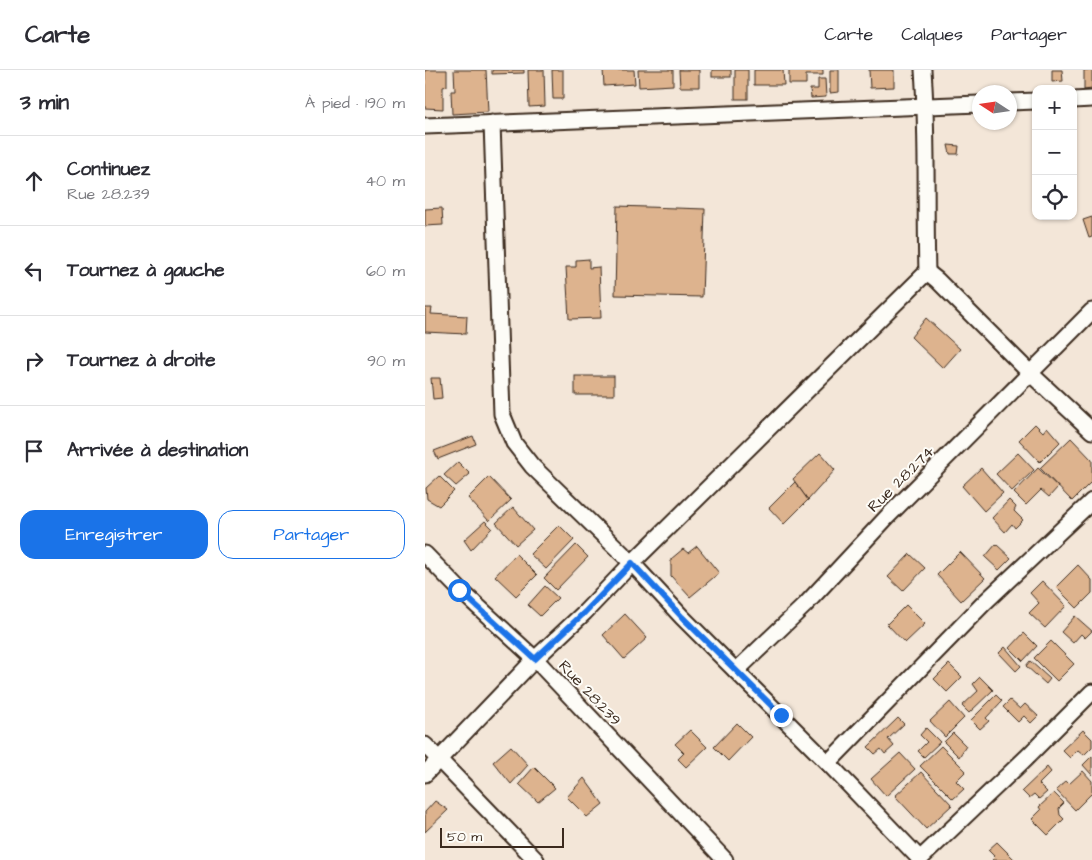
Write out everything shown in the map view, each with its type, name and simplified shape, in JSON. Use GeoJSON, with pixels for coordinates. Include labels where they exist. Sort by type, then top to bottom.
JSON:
{"type":"FeatureCollection","features":[{"type":"Feature","properties":{"kind":"street"},"geometry":{"type":"LineString","coordinates":[[425,774],[535,659],[585,612],[632,563],[927,272],[925,198],[926,106],[923,70]]}},
{"type":"Feature","properties":{"kind":"street"},"geometry":{"type":"LineString","coordinates":[[1077,100],[1092,99]]}},
{"type":"Feature","properties":{"kind":"street"},"geometry":{"type":"LineString","coordinates":[[1017,102],[1032,101]]}},
{"type":"Feature","properties":{"kind":"street"},"geometry":{"type":"LineString","coordinates":[[425,126],[972,104]]}},
{"type":"Feature","properties":{"kind":"street"},"geometry":{"type":"LineString","coordinates":[[492,123],[502,414],[514,443],[532,466],[632,563],[682,617],[828,763],[920,860],[1092,692]]}},
{"type":"Feature","properties":{"kind":"street"},"geometry":{"type":"LineString","coordinates":[[927,272],[1092,431]]}},
{"type":"Feature","properties":{"kind":"street","name":"Rue 28.274"},"geometry":{"type":"LineString","coordinates":[[736,671],[805,604],[888,516],[1092,311]]}},
{"type":"Feature","properties":{"kind":"street"},"geometry":{"type":"LineString","coordinates":[[828,763],[984,603],[1092,501]]}},
{"type":"Feature","properties":{"kind":"street","name":"Rue 28.239"},"geometry":{"type":"LineString","coordinates":[[425,554],[459,590],[535,659],[725,860]]}},
{"type":"Feature","properties":{"kind":"street"},"geometry":{"type":"LineString","coordinates":[[425,745],[536,860]]}},
{"type":"Feature","properties":{"kind":"building"},"geometry":{"type":"Polygon","coordinates":[[[425,70],[447,70],[447,86],[443,87],[443,109],[425,108],[425,70]]]}},
{"type":"Feature","properties":{"kind":"building"},"geometry":{"type":"Polygon","coordinates":[[[454,70],[486,70],[488,112],[452,114],[451,91],[455,91],[454,70]]]}},
{"type":"Feature","properties":{"kind":"building"},"geometry":{"type":"Polygon","coordinates":[[[492,70],[524,70],[524,73],[492,74],[492,70]]]}},
{"type":"Feature","properties":{"kind":"building"},"geometry":{"type":"Polygon","coordinates":[[[528,70],[544,70],[545,106],[529,107],[528,70]]]}},
{"type":"Feature","properties":{"kind":"building"},"geometry":{"type":"Polygon","coordinates":[[[552,70],[563,70],[563,99],[553,99],[552,70]]]}},
{"type":"Feature","properties":{"kind":"building"},"geometry":{"type":"Polygon","coordinates":[[[603,70],[634,70],[635,84],[604,86],[603,70]]]}},
{"type":"Feature","properties":{"kind":"building"},"geometry":{"type":"Polygon","coordinates":[[[638,70],[673,70],[673,85],[639,87],[638,70]]]}},
{"type":"Feature","properties":{"kind":"building"},"geometry":{"type":"Polygon","coordinates":[[[679,70],[699,70],[699,87],[680,87],[679,70]]]}},
{"type":"Feature","properties":{"kind":"building"},"geometry":{"type":"Polygon","coordinates":[[[712,70],[731,70],[731,77],[712,77],[712,70]]]}},
{"type":"Feature","properties":{"kind":"building"},"geometry":{"type":"Polygon","coordinates":[[[735,70],[748,70],[748,99],[735,99],[735,70]]]}},
{"type":"Feature","properties":{"kind":"building"},"geometry":{"type":"Polygon","coordinates":[[[754,70],[783,70],[784,85],[754,85],[754,70]]]}},
{"type":"Feature","properties":{"kind":"building"},"geometry":{"type":"Polygon","coordinates":[[[789,70],[823,70],[823,75],[806,75],[806,84],[789,84],[789,70]]]}},
{"type":"Feature","properties":{"kind":"building"},"geometry":{"type":"Polygon","coordinates":[[[830,70],[839,70],[839,92],[830,93],[830,70]]]}},
{"type":"Feature","properties":{"kind":"building"},"geometry":{"type":"Polygon","coordinates":[[[869,70],[894,70],[894,87],[870,88],[869,70]]]}},
{"type":"Feature","properties":{"kind":"building"},"geometry":{"type":"Polygon","coordinates":[[[1052,70],[1062,70],[1063,81],[1052,82],[1052,70]]]}},
{"type":"Feature","properties":{"kind":"building"},"geometry":{"type":"Polygon","coordinates":[[[1084,70],[1092,70],[1092,89],[1084,90],[1084,70]]]}},
{"type":"Feature","properties":{"kind":"building"},"geometry":{"type":"Polygon","coordinates":[[[818,79],[825,79],[826,97],[811,98],[810,89],[818,89],[818,79]]]}},
{"type":"Feature","properties":{"kind":"building"},"geometry":{"type":"Polygon","coordinates":[[[948,145],[959,146],[958,154],[950,154],[948,145]]]}},
{"type":"Feature","properties":{"kind":"building"},"geometry":{"type":"Polygon","coordinates":[[[617,206],[705,209],[702,297],[615,295],[617,206]]]}},
{"type":"Feature","properties":{"kind":"building"},"geometry":{"type":"Polygon","coordinates":[[[442,208],[443,225],[425,226],[425,209],[442,208]]]}},
{"type":"Feature","properties":{"kind":"building"},"geometry":{"type":"Polygon","coordinates":[[[1092,217],[1092,237],[1089,238],[1083,220],[1092,217]]]}},
{"type":"Feature","properties":{"kind":"building"},"geometry":{"type":"Polygon","coordinates":[[[589,259],[589,268],[599,267],[601,318],[569,319],[566,267],[576,267],[576,260],[589,259]]]}},
{"type":"Feature","properties":{"kind":"building"},"geometry":{"type":"Polygon","coordinates":[[[425,308],[432,308],[431,314],[467,316],[466,334],[425,332],[425,308]]]}},
{"type":"Feature","properties":{"kind":"building"},"geometry":{"type":"Polygon","coordinates":[[[926,318],[960,349],[943,368],[911,337],[926,318]]]}},
{"type":"Feature","properties":{"kind":"building"},"geometry":{"type":"Polygon","coordinates":[[[575,376],[614,376],[614,395],[575,395],[575,376]]]}},
{"type":"Feature","properties":{"kind":"building"},"geometry":{"type":"Polygon","coordinates":[[[431,378],[440,378],[442,398],[433,399],[431,378]]]}},
{"type":"Feature","properties":{"kind":"building"},"geometry":{"type":"Polygon","coordinates":[[[1035,424],[1043,432],[1047,427],[1060,442],[1040,462],[1019,440],[1035,424]]]}},
{"type":"Feature","properties":{"kind":"building"},"geometry":{"type":"Polygon","coordinates":[[[473,436],[476,444],[438,459],[434,451],[473,436]]]}},
{"type":"Feature","properties":{"kind":"building"},"geometry":{"type":"Polygon","coordinates":[[[1071,438],[1092,460],[1092,481],[1072,501],[1040,468],[1071,438]]]}},
{"type":"Feature","properties":{"kind":"building"},"geometry":{"type":"Polygon","coordinates":[[[820,453],[835,470],[808,500],[793,479],[820,453]]]}},
{"type":"Feature","properties":{"kind":"building"},"geometry":{"type":"Polygon","coordinates":[[[1018,453],[1034,470],[1012,491],[996,474],[1018,453]]]}},
{"type":"Feature","properties":{"kind":"building"},"geometry":{"type":"Polygon","coordinates":[[[458,462],[470,474],[456,486],[444,475],[458,462]]]}},
{"type":"Feature","properties":{"kind":"building"},"geometry":{"type":"Polygon","coordinates":[[[981,468],[1003,493],[984,511],[962,486],[981,468]]]}},
{"type":"Feature","properties":{"kind":"building"},"geometry":{"type":"Polygon","coordinates":[[[1038,468],[1058,487],[1049,497],[1041,490],[1026,505],[1014,493],[1038,468]]]}},
{"type":"Feature","properties":{"kind":"building"},"geometry":{"type":"Polygon","coordinates":[[[439,476],[454,491],[439,506],[427,499],[426,488],[439,476]]]}},
{"type":"Feature","properties":{"kind":"building"},"geometry":{"type":"Polygon","coordinates":[[[489,477],[511,500],[489,521],[468,498],[489,477]]]}},
{"type":"Feature","properties":{"kind":"building"},"geometry":{"type":"Polygon","coordinates":[[[795,482],[808,500],[784,524],[769,508],[795,482]]]}},
{"type":"Feature","properties":{"kind":"building"},"geometry":{"type":"Polygon","coordinates":[[[1009,500],[1016,507],[1014,511],[1023,520],[1015,528],[1012,524],[1005,532],[992,518],[1009,500]]]}},
{"type":"Feature","properties":{"kind":"building"},"geometry":{"type":"Polygon","coordinates":[[[513,507],[533,530],[516,545],[496,523],[513,507]]]}},
{"type":"Feature","properties":{"kind":"building"},"geometry":{"type":"Polygon","coordinates":[[[485,521],[492,528],[471,550],[464,540],[485,521]]]}},
{"type":"Feature","properties":{"kind":"building"},"geometry":{"type":"Polygon","coordinates":[[[559,525],[574,540],[546,569],[530,554],[559,525]]]}},
{"type":"Feature","properties":{"kind":"building"},"geometry":{"type":"Polygon","coordinates":[[[996,544],[1011,558],[999,570],[985,557],[996,544]]]}},
{"type":"Feature","properties":{"kind":"building"},"geometry":{"type":"Polygon","coordinates":[[[576,545],[588,557],[556,590],[544,578],[576,545]]]}},
{"type":"Feature","properties":{"kind":"building"},"geometry":{"type":"Polygon","coordinates":[[[697,546],[719,573],[690,597],[671,576],[671,559],[683,549],[688,553],[697,546]]]}},
{"type":"Feature","properties":{"kind":"building"},"geometry":{"type":"Polygon","coordinates":[[[960,552],[985,578],[961,601],[937,575],[960,552]]]}},
{"type":"Feature","properties":{"kind":"building"},"geometry":{"type":"Polygon","coordinates":[[[516,554],[537,575],[516,596],[495,576],[516,554]]]}},
{"type":"Feature","properties":{"kind":"building"},"geometry":{"type":"Polygon","coordinates":[[[910,554],[925,568],[903,591],[888,577],[910,554]]]}},
{"type":"Feature","properties":{"kind":"building"},"geometry":{"type":"Polygon","coordinates":[[[1078,565],[1092,580],[1092,593],[1077,608],[1056,587],[1078,565]]]}},
{"type":"Feature","properties":{"kind":"building"},"geometry":{"type":"Polygon","coordinates":[[[1042,581],[1066,606],[1045,628],[1029,613],[1039,603],[1030,593],[1042,581]]]}},
{"type":"Feature","properties":{"kind":"building"},"geometry":{"type":"Polygon","coordinates":[[[545,586],[558,598],[540,616],[528,605],[545,586]]]}},
{"type":"Feature","properties":{"kind":"building"},"geometry":{"type":"Polygon","coordinates":[[[906,605],[925,624],[905,643],[887,624],[906,605]]]}},
{"type":"Feature","properties":{"kind":"building"},"geometry":{"type":"Polygon","coordinates":[[[625,614],[647,638],[624,659],[603,635],[625,614]]]}},
{"type":"Feature","properties":{"kind":"building"},"geometry":{"type":"Polygon","coordinates":[[[1075,616],[1092,631],[1085,638],[1081,634],[1073,643],[1061,632],[1075,616]]]}},
{"type":"Feature","properties":{"kind":"building"},"geometry":{"type":"Polygon","coordinates":[[[1024,633],[1037,646],[1023,661],[1010,648],[1024,633]]]}},
{"type":"Feature","properties":{"kind":"building"},"geometry":{"type":"Polygon","coordinates":[[[1051,641],[1074,664],[1057,681],[1034,658],[1051,641]]]}},
{"type":"Feature","properties":{"kind":"building"},"geometry":{"type":"Polygon","coordinates":[[[1005,647],[1021,666],[1016,671],[999,653],[1005,647]]]}},
{"type":"Feature","properties":{"kind":"building"},"geometry":{"type":"Polygon","coordinates":[[[1030,661],[1050,679],[1046,684],[1026,666],[1030,661]]]}},
{"type":"Feature","properties":{"kind":"building"},"geometry":{"type":"Polygon","coordinates":[[[949,664],[962,677],[947,692],[934,679],[949,664]]]}},
{"type":"Feature","properties":{"kind":"building"},"geometry":{"type":"Polygon","coordinates":[[[980,677],[993,690],[969,713],[962,706],[978,691],[973,684],[980,677]]]}},
{"type":"Feature","properties":{"kind":"building"},"geometry":{"type":"Polygon","coordinates":[[[996,695],[1002,701],[986,718],[989,721],[980,729],[971,720],[996,695]]]}},
{"type":"Feature","properties":{"kind":"building"},"geometry":{"type":"Polygon","coordinates":[[[1010,700],[1020,709],[1025,704],[1038,716],[1031,723],[1024,716],[1018,722],[1003,707],[1010,700]]]}},
{"type":"Feature","properties":{"kind":"building"},"geometry":{"type":"Polygon","coordinates":[[[950,702],[964,718],[945,737],[930,721],[950,702]]]}},
{"type":"Feature","properties":{"kind":"building"},"geometry":{"type":"Polygon","coordinates":[[[898,718],[904,724],[888,739],[894,746],[885,754],[881,749],[875,754],[868,747],[898,718]]]}},
{"type":"Feature","properties":{"kind":"building"},"geometry":{"type":"Polygon","coordinates":[[[737,723],[751,737],[728,761],[714,747],[737,723]]]}},
{"type":"Feature","properties":{"kind":"building"},"geometry":{"type":"Polygon","coordinates":[[[926,728],[940,742],[924,757],[918,751],[927,742],[920,735],[926,728]]]}},
{"type":"Feature","properties":{"kind":"building"},"geometry":{"type":"Polygon","coordinates":[[[690,730],[707,747],[686,767],[678,759],[684,753],[675,744],[690,730]]]}},
{"type":"Feature","properties":{"kind":"building"},"geometry":{"type":"Polygon","coordinates":[[[1083,730],[1092,739],[1092,747],[1084,755],[1078,750],[1070,758],[1062,750],[1083,730]]]}},
{"type":"Feature","properties":{"kind":"building"},"geometry":{"type":"Polygon","coordinates":[[[953,733],[966,746],[959,757],[944,742],[953,733]]]}},
{"type":"Feature","properties":{"kind":"building"},"geometry":{"type":"Polygon","coordinates":[[[511,746],[528,765],[511,784],[493,762],[511,746]]]}},
{"type":"Feature","properties":{"kind":"building"},"geometry":{"type":"Polygon","coordinates":[[[941,746],[966,771],[956,781],[964,789],[953,799],[920,766],[941,746]]]}},
{"type":"Feature","properties":{"kind":"building"},"geometry":{"type":"Polygon","coordinates":[[[900,753],[915,769],[886,796],[871,779],[900,753]]]}},
{"type":"Feature","properties":{"kind":"building"},"geometry":{"type":"Polygon","coordinates":[[[1092,756],[1092,775],[1083,765],[1092,756]]]}},
{"type":"Feature","properties":{"kind":"building"},"geometry":{"type":"Polygon","coordinates":[[[534,767],[555,788],[538,802],[519,784],[534,767]]]}},
{"type":"Feature","properties":{"kind":"building"},"geometry":{"type":"Polygon","coordinates":[[[1047,767],[1051,772],[1039,784],[1047,792],[1039,799],[1034,794],[1029,798],[1022,791],[1047,767]]]}},
{"type":"Feature","properties":{"kind":"building"},"geometry":{"type":"Polygon","coordinates":[[[1083,771],[1092,781],[1092,793],[1075,810],[1056,790],[1066,781],[1069,784],[1083,771]]]}},
{"type":"Feature","properties":{"kind":"building"},"geometry":{"type":"Polygon","coordinates":[[[921,772],[952,805],[926,829],[895,796],[921,772]]]}},
{"type":"Feature","properties":{"kind":"building"},"geometry":{"type":"Polygon","coordinates":[[[584,778],[603,804],[587,817],[567,797],[584,778]]]}},
{"type":"Feature","properties":{"kind":"building"},"geometry":{"type":"Polygon","coordinates":[[[1054,793],[1064,803],[1059,808],[1060,815],[1064,819],[1048,835],[1032,819],[1041,810],[1039,807],[1054,793]]]}},
{"type":"Feature","properties":{"kind":"building"},"geometry":{"type":"Polygon","coordinates":[[[435,801],[448,810],[425,832],[425,812],[435,801]]]}},
{"type":"Feature","properties":{"kind":"building"},"geometry":{"type":"Polygon","coordinates":[[[997,842],[1015,860],[992,860],[995,857],[988,850],[997,842]]]}},
{"type":"Feature","properties":{"kind":"route"},"geometry":{"type":"LineString","coordinates":[[459,590],[535,659],[585,612],[632,563],[682,617],[781,715]]}}]}
